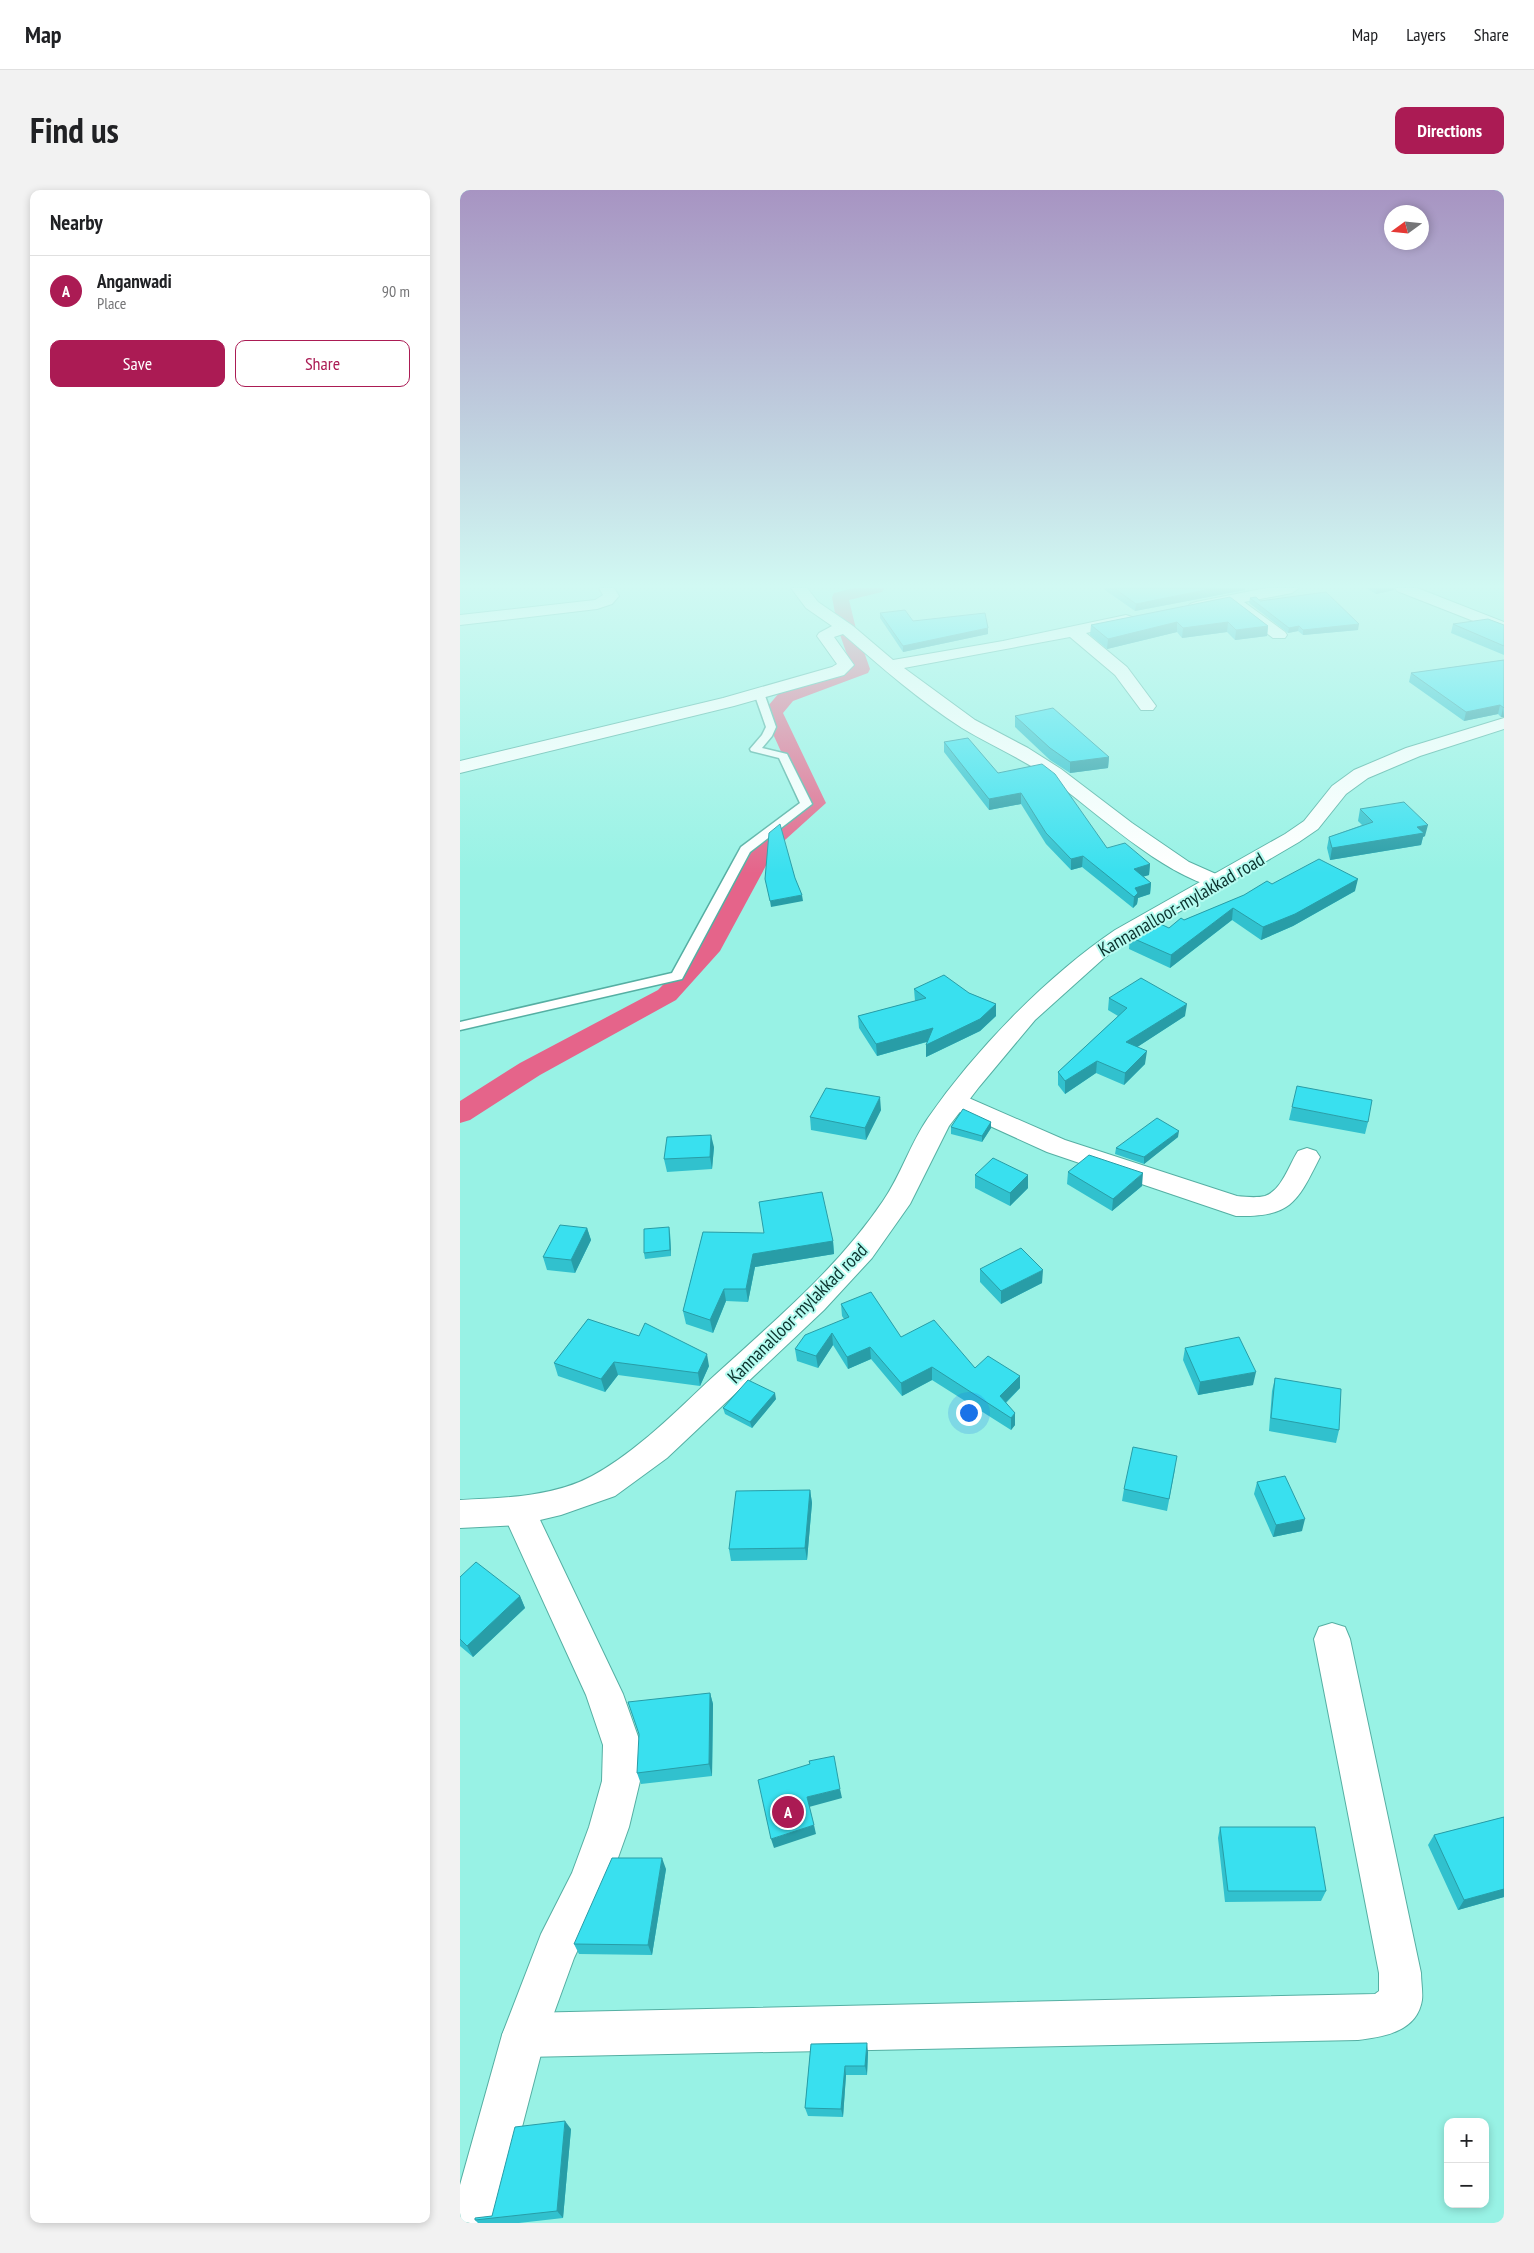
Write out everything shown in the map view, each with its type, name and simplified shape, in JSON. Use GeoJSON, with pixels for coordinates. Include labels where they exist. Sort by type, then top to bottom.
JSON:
{"type":"FeatureCollection","features":[{"type":"Feature","properties":{"kind":"street"},"geometry":{"type":"LineString","coordinates":[[460,767],[793,683]]}},
{"type":"Feature","properties":{"kind":"street"},"geometry":{"type":"LineString","coordinates":[[913,683],[969,724],[1021,752],[1054,773],[1162,853],[1182,866],[1218,882]]}},
{"type":"Feature","properties":{"kind":"street"},"geometry":{"type":"LineString","coordinates":[[1130,683],[1147,706]]}},
{"type":"Feature","properties":{"kind":"street","name":"Kannanalloor-mylakkad road"},"geometry":{"type":"LineString","coordinates":[[460,1514],[519,1511],[561,1501],[602,1486],[656,1449],[806,1309],[862,1251],[896,1204],[938,1123],[955,1100],[1027,1015],[1090,957],[1123,935],[1292,838],[1311,825],[1339,790],[1360,774],[1413,752],[1504,722]]}},
{"type":"Feature","properties":{"kind":"street"},"geometry":{"type":"LineString","coordinates":[[955,1100],[1056,1146],[1236,1206],[1257,1208],[1277,1203],[1287,1196],[1307,1157]]}},
{"type":"Feature","properties":{"kind":"street"},"geometry":{"type":"LineString","coordinates":[[473,2223],[524,2035],[556,1949],[589,1883],[609,1827],[621,1781],[622,1745],[604,1694],[519,1511]]}},
{"type":"Feature","properties":{"kind":"street"},"geometry":{"type":"LineString","coordinates":[[524,2035],[1358,2018],[1385,2015],[1400,2001],[1400,1973],[1332,1639]]}},
{"type":"Feature","properties":{"kind":"lane"},"geometry":{"type":"LineString","coordinates":[[460,1026],[677,976],[746,850],[806,804],[782,756],[755,749],[767,736],[771,727],[758,693]]}},
{"type":"Feature","properties":{"kind":"building"},"geometry":{"type":"Polygon","coordinates":[[[1425,683],[1504,683],[1504,708],[1500,705],[1466,712],[1425,683]]]}},
{"type":"Feature","properties":{"kind":"building"},"geometry":{"type":"Polygon","coordinates":[[[1053,708],[1109,757],[1070,762],[1050,748],[1015,716],[1053,708]]]}},
{"type":"Feature","properties":{"kind":"building"},"geometry":{"type":"Polygon","coordinates":[[[968,738],[998,773],[1042,764],[1055,774],[1107,848],[1125,843],[1150,864],[1134,869],[1151,883],[1135,888],[1138,893],[1134,897],[1083,856],[1071,859],[1046,833],[1021,793],[989,799],[944,742],[968,738]]]}},
{"type":"Feature","properties":{"kind":"building"},"geometry":{"type":"Polygon","coordinates":[[[1404,802],[1428,825],[1417,827],[1424,833],[1332,848],[1329,837],[1373,822],[1360,809],[1404,802]]]}},
{"type":"Feature","properties":{"kind":"building"},"geometry":{"type":"Polygon","coordinates":[[[780,824],[795,878],[802,895],[770,901],[765,879],[769,833],[780,824]]]}},
{"type":"Feature","properties":{"kind":"building"},"geometry":{"type":"Polygon","coordinates":[[[1319,859],[1358,879],[1295,914],[1263,927],[1233,908],[1171,955],[1130,937],[1152,920],[1169,928],[1181,918],[1184,920],[1244,895],[1267,881],[1272,884],[1319,859]]]}},
{"type":"Feature","properties":{"kind":"building"},"geometry":{"type":"Polygon","coordinates":[[[944,975],[969,993],[996,1004],[980,1019],[926,1045],[933,1028],[876,1044],[858,1016],[926,998],[914,989],[944,975]]]}},
{"type":"Feature","properties":{"kind":"building"},"geometry":{"type":"Polygon","coordinates":[[[1141,978],[1187,1004],[1126,1042],[1147,1051],[1125,1073],[1097,1061],[1065,1081],[1058,1072],[1127,1008],[1109,998],[1141,978]]]}},
{"type":"Feature","properties":{"kind":"building"},"geometry":{"type":"Polygon","coordinates":[[[1297,1086],[1372,1100],[1368,1122],[1292,1107],[1297,1086]]]}},
{"type":"Feature","properties":{"kind":"building"},"geometry":{"type":"Polygon","coordinates":[[[826,1088],[880,1097],[865,1128],[810,1117],[826,1088]]]}},
{"type":"Feature","properties":{"kind":"building"},"geometry":{"type":"Polygon","coordinates":[[[963,1109],[991,1122],[982,1136],[951,1127],[963,1109]]]}},
{"type":"Feature","properties":{"kind":"building"},"geometry":{"type":"Polygon","coordinates":[[[1157,1118],[1179,1131],[1144,1157],[1116,1148],[1157,1118]]]}},
{"type":"Feature","properties":{"kind":"building"},"geometry":{"type":"Polygon","coordinates":[[[711,1135],[710,1157],[664,1159],[667,1137],[711,1135]]]}},
{"type":"Feature","properties":{"kind":"building"},"geometry":{"type":"Polygon","coordinates":[[[1089,1155],[1143,1173],[1113,1199],[1068,1172],[1089,1155]]]}},
{"type":"Feature","properties":{"kind":"building"},"geometry":{"type":"Polygon","coordinates":[[[993,1158],[1028,1175],[1010,1193],[975,1175],[993,1158]]]}},
{"type":"Feature","properties":{"kind":"building"},"geometry":{"type":"Polygon","coordinates":[[[822,1192],[833,1241],[753,1254],[746,1289],[724,1289],[710,1320],[683,1311],[703,1232],[764,1233],[759,1202],[822,1192]]]}},
{"type":"Feature","properties":{"kind":"building"},"geometry":{"type":"Polygon","coordinates":[[[560,1225],[587,1228],[571,1260],[543,1257],[560,1225]]]}},
{"type":"Feature","properties":{"kind":"building"},"geometry":{"type":"Polygon","coordinates":[[[669,1227],[670,1250],[644,1253],[644,1229],[669,1227]]]}},
{"type":"Feature","properties":{"kind":"building"},"geometry":{"type":"Polygon","coordinates":[[[1021,1248],[1043,1270],[1001,1291],[980,1269],[1021,1248]]]}},
{"type":"Feature","properties":{"kind":"building"},"geometry":{"type":"Polygon","coordinates":[[[871,1292],[901,1337],[934,1320],[975,1368],[988,1356],[1020,1376],[1000,1396],[1015,1413],[1011,1418],[932,1367],[901,1383],[870,1347],[847,1357],[832,1333],[816,1356],[795,1349],[805,1335],[849,1317],[841,1304],[871,1292]]]}},
{"type":"Feature","properties":{"kind":"building"},"geometry":{"type":"Polygon","coordinates":[[[588,1319],[639,1336],[645,1323],[707,1354],[698,1373],[614,1362],[601,1379],[554,1363],[588,1319]]]}},
{"type":"Feature","properties":{"kind":"building"},"geometry":{"type":"Polygon","coordinates":[[[1239,1337],[1256,1372],[1200,1382],[1185,1348],[1239,1337]]]}},
{"type":"Feature","properties":{"kind":"building"},"geometry":{"type":"Polygon","coordinates":[[[1275,1378],[1341,1389],[1339,1430],[1271,1418],[1275,1378]]]}},
{"type":"Feature","properties":{"kind":"building"},"geometry":{"type":"Polygon","coordinates":[[[748,1380],[775,1393],[750,1422],[723,1408],[748,1380]]]}},
{"type":"Feature","properties":{"kind":"building"},"geometry":{"type":"Polygon","coordinates":[[[1133,1447],[1177,1456],[1169,1499],[1124,1489],[1133,1447]]]}},
{"type":"Feature","properties":{"kind":"building"},"geometry":{"type":"Polygon","coordinates":[[[1285,1476],[1305,1519],[1276,1525],[1257,1482],[1285,1476]]]}},
{"type":"Feature","properties":{"kind":"building"},"geometry":{"type":"Polygon","coordinates":[[[810,1490],[805,1548],[729,1549],[736,1491],[810,1490]]]}},
{"type":"Feature","properties":{"kind":"building"},"geometry":{"type":"Polygon","coordinates":[[[476,1562],[520,1596],[467,1646],[460,1639],[460,1577],[476,1562]]]}},
{"type":"Feature","properties":{"kind":"building"},"geometry":{"type":"Polygon","coordinates":[[[710,1693],[709,1764],[637,1773],[639,1734],[628,1702],[710,1693]]]}},
{"type":"Feature","properties":{"kind":"building"},"geometry":{"type":"Polygon","coordinates":[[[834,1756],[840,1789],[807,1797],[814,1825],[771,1839],[758,1780],[810,1764],[809,1761],[834,1756]]]}},
{"type":"Feature","properties":{"kind":"building"},"geometry":{"type":"Polygon","coordinates":[[[1504,1817],[1504,1889],[1464,1900],[1434,1835],[1504,1817]]]}},
{"type":"Feature","properties":{"kind":"building"},"geometry":{"type":"Polygon","coordinates":[[[1220,1827],[1315,1827],[1326,1891],[1228,1891],[1220,1827]]]}},
{"type":"Feature","properties":{"kind":"building"},"geometry":{"type":"Polygon","coordinates":[[[612,1858],[662,1858],[648,1945],[574,1944],[612,1858]]]}},
{"type":"Feature","properties":{"kind":"building"},"geometry":{"type":"Polygon","coordinates":[[[867,2043],[865,2066],[845,2066],[841,2109],[805,2108],[811,2044],[867,2043]]]}},
{"type":"Feature","properties":{"kind":"building"},"geometry":{"type":"Polygon","coordinates":[[[565,2121],[557,2211],[475,2220],[475,2218],[492,2216],[515,2127],[565,2121]]]}},
{"type":"Feature","properties":{"kind":"waterway"},"geometry":{"type":"LineString","coordinates":[[460,1114],[530,1069],[667,995],[708,951],[766,845],[815,803],[773,712],[786,697],[824,683]]}},
{"type":"Feature","properties":{"kind":"place","name":"Anganwadi"},"geometry":{"type":"Point","coordinates":[788,1812]}}]}
